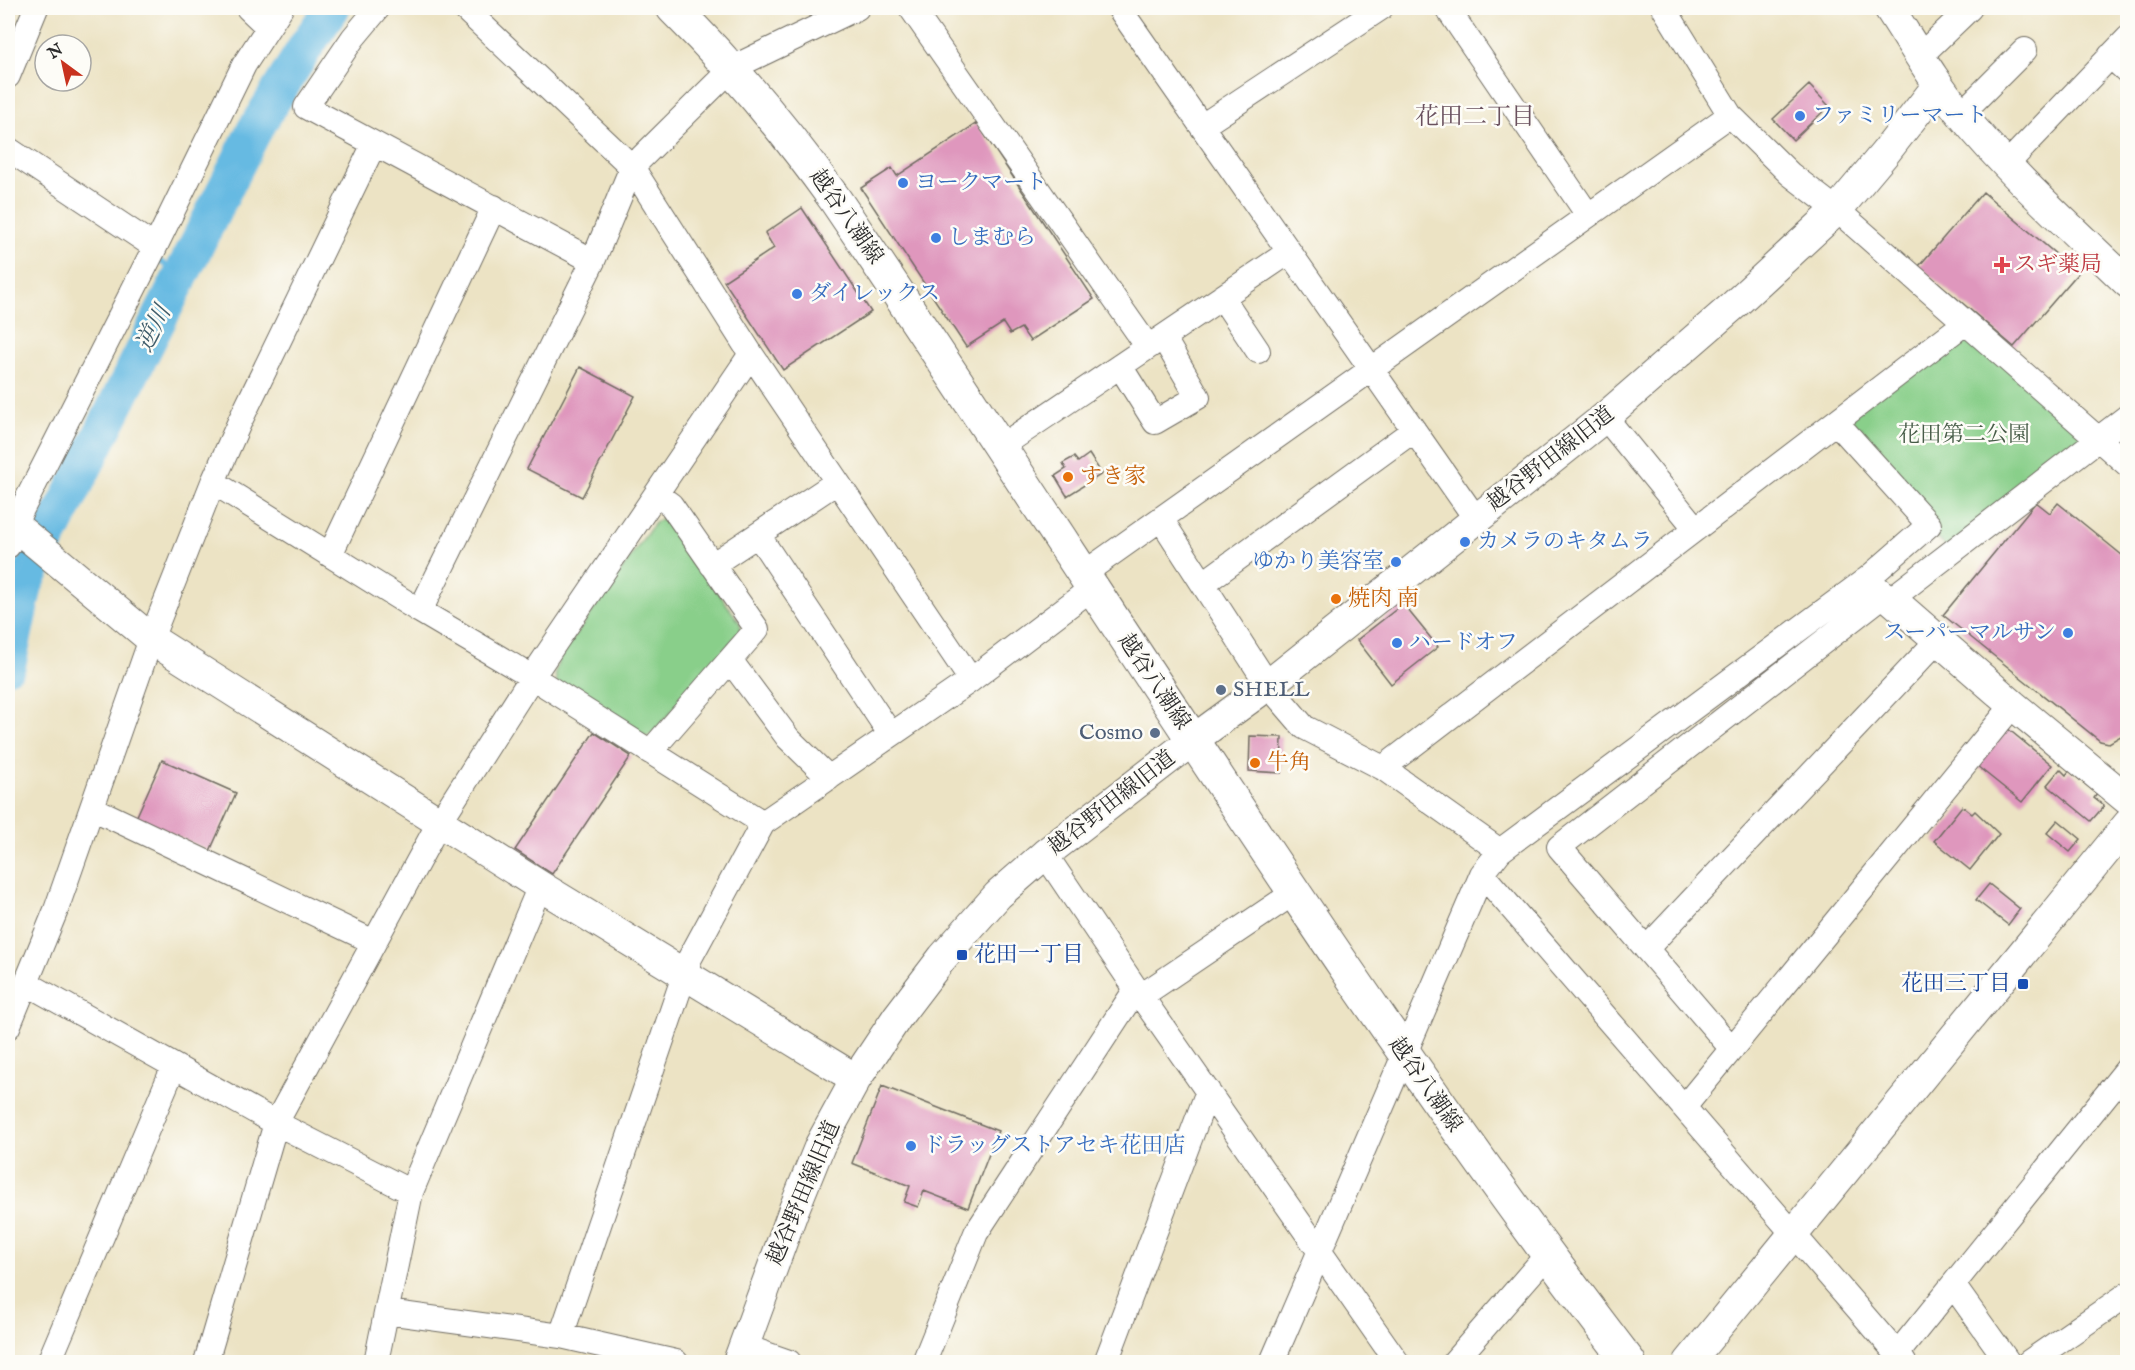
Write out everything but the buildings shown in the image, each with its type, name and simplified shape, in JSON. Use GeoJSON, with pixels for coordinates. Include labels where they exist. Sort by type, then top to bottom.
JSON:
{"type":"FeatureCollection","features":[{"type":"Feature","properties":{"kind":"main road","name":"越谷八潮線"},"geometry":{"type":"LineString","coordinates":[[673,8],[732,68],[770,113],[834,198],[1404,1055],[1547,1255],[1629,1362]]}},
{"type":"Feature","properties":{"kind":"street"},"geometry":{"type":"LineString","coordinates":[[8,76],[36,8]]}},
{"type":"Feature","properties":{"kind":"street"},"geometry":{"type":"LineString","coordinates":[[248,8],[274,17],[244,65],[14,532],[53,557],[151,639],[684,976],[856,1079]]}},
{"type":"Feature","properties":{"kind":"street"},"geometry":{"type":"LineString","coordinates":[[378,8],[353,38],[306,107],[593,261]]}},
{"type":"Feature","properties":{"kind":"street"},"geometry":{"type":"LineString","coordinates":[[464,8],[632,167],[750,354],[970,680]]}},
{"type":"Feature","properties":{"kind":"street"},"geometry":{"type":"LineString","coordinates":[[420,611],[593,261],[632,167],[732,68],[856,8]]}},
{"type":"Feature","properties":{"kind":"street"},"geometry":{"type":"LineString","coordinates":[[911,8],[1198,397],[1155,422],[1120,366]]}},
{"type":"Feature","properties":{"kind":"street"},"geometry":{"type":"LineString","coordinates":[[1120,8],[1476,519]]}},
{"type":"Feature","properties":{"kind":"street"},"geometry":{"type":"LineString","coordinates":[[1202,126],[1382,8]]}},
{"type":"Feature","properties":{"kind":"street"},"geometry":{"type":"LineString","coordinates":[[1447,8],[1588,215]]}},
{"type":"Feature","properties":{"kind":"street"},"geometry":{"type":"LineString","coordinates":[[1664,8],[1730,114],[1790,174],[1837,210],[2127,465]]}},
{"type":"Feature","properties":{"kind":"street"},"geometry":{"type":"LineString","coordinates":[[1889,8],[1938,85],[1960,114],[2006,165],[2127,283]]}},
{"type":"Feature","properties":{"kind":"street"},"geometry":{"type":"LineString","coordinates":[[1920,56],[1970,8]]}},
{"type":"Feature","properties":{"kind":"street"},"geometry":{"type":"LineString","coordinates":[[2006,165],[2127,38]]}},
{"type":"Feature","properties":{"kind":"street"},"geometry":{"type":"LineString","coordinates":[[1960,114],[2025,50]]}},
{"type":"Feature","properties":{"kind":"street"},"geometry":{"type":"LineString","coordinates":[[2110,56],[2127,72]]}},
{"type":"Feature","properties":{"kind":"street","name":"越谷野田線旧道"},"geometry":{"type":"LineString","coordinates":[[741,1354],[820,1145],[856,1079],[898,1016],[943,957],[998,895],[1046,854],[1268,685],[1605,417],[1734,305],[1837,210],[1938,85]]}},
{"type":"Feature","properties":{"kind":"street"},"geometry":{"type":"LineString","coordinates":[[561,1336],[690,958],[763,824],[970,680],[1161,519],[1730,114]]}},
{"type":"Feature","properties":{"kind":"street"},"geometry":{"type":"LineString","coordinates":[[8,1027],[56,910],[151,639],[213,482],[240,421],[374,144]]}},
{"type":"Feature","properties":{"kind":"street"},"geometry":{"type":"LineString","coordinates":[[8,149],[155,247]]}},
{"type":"Feature","properties":{"kind":"street"},"geometry":{"type":"LineString","coordinates":[[330,555],[494,207]]}},
{"type":"Feature","properties":{"kind":"street"},"geometry":{"type":"LineString","coordinates":[[1000,447],[1289,252]]}},
{"type":"Feature","properties":{"kind":"street"},"geometry":{"type":"LineString","coordinates":[[1222,297],[1258,351]]}},
{"type":"Feature","properties":{"kind":"street"},"geometry":{"type":"LineString","coordinates":[[1383,768],[1965,323]]}},
{"type":"Feature","properties":{"kind":"street"},"geometry":{"type":"LineString","coordinates":[[206,1362],[276,1123],[439,823],[532,677],[750,354]]}},
{"type":"Feature","properties":{"kind":"street"},"geometry":{"type":"LineString","coordinates":[[1272,1362],[1482,874],[1500,851],[1881,590],[2127,416]]}},
{"type":"Feature","properties":{"kind":"street"},"geometry":{"type":"LineString","coordinates":[[1605,417],[1696,530]]}},
{"type":"Feature","properties":{"kind":"street"},"geometry":{"type":"LineString","coordinates":[[1732,1049],[1558,847],[1881,590],[1929,525],[1836,422]]}},
{"type":"Feature","properties":{"kind":"street"},"geometry":{"type":"LineString","coordinates":[[1204,583],[1414,430]]}},
{"type":"Feature","properties":{"kind":"street"},"geometry":{"type":"LineString","coordinates":[[213,482],[420,611],[532,677],[763,824]]}},
{"type":"Feature","properties":{"kind":"street"},"geometry":{"type":"LineString","coordinates":[[712,565],[837,482]]}},
{"type":"Feature","properties":{"kind":"street"},"geometry":{"type":"LineString","coordinates":[[650,752],[757,629],[671,505],[656,494]]}},
{"type":"Feature","properties":{"kind":"street"},"geometry":{"type":"LineString","coordinates":[[1161,519],[1268,685],[1304,727],[1383,768],[1500,851]]}},
{"type":"Feature","properties":{"kind":"street"},"geometry":{"type":"LineString","coordinates":[[758,535],[891,735]]}},
{"type":"Feature","properties":{"kind":"street"},"geometry":{"type":"LineString","coordinates":[[1881,590],[2127,800]]}},
{"type":"Feature","properties":{"kind":"street"},"geometry":{"type":"LineString","coordinates":[[1646,949],[1938,640]]}},
{"type":"Feature","properties":{"kind":"street"},"geometry":{"type":"LineString","coordinates":[[730,660],[788,738],[829,778]]}},
{"type":"Feature","properties":{"kind":"street"},"geometry":{"type":"LineString","coordinates":[[1685,1107],[2013,705]]}},
{"type":"Feature","properties":{"kind":"street"},"geometry":{"type":"LineString","coordinates":[[92,808],[374,942]]}},
{"type":"Feature","properties":{"kind":"street"},"geometry":{"type":"LineString","coordinates":[[1689,1362],[2127,824]]}},
{"type":"Feature","properties":{"kind":"street"},"geometry":{"type":"LineString","coordinates":[[1046,854],[1139,993],[1397,1362]]}},
{"type":"Feature","properties":{"kind":"street"},"geometry":{"type":"LineString","coordinates":[[1482,874],[1900,1358],[1953,1285],[2127,1068]]}},
{"type":"Feature","properties":{"kind":"street"},"geometry":{"type":"LineString","coordinates":[[376,1362],[411,1192],[540,886]]}},
{"type":"Feature","properties":{"kind":"street"},"geometry":{"type":"LineString","coordinates":[[924,1362],[976,1233],[1139,993],[1295,892]]}},
{"type":"Feature","properties":{"kind":"street"},"geometry":{"type":"LineString","coordinates":[[26,983],[276,1123],[411,1192]]}},
{"type":"Feature","properties":{"kind":"street"},"geometry":{"type":"LineString","coordinates":[[49,1362],[174,1065]]}},
{"type":"Feature","properties":{"kind":"street"},"geometry":{"type":"LineString","coordinates":[[1106,1362],[1208,1091]]}},
{"type":"Feature","properties":{"kind":"street"},"geometry":{"type":"LineString","coordinates":[[1455,1362],[1547,1255]]}},
{"type":"Feature","properties":{"kind":"street"},"geometry":{"type":"LineString","coordinates":[[1953,1285],[2008,1362]]}},
{"type":"Feature","properties":{"kind":"street"},"geometry":{"type":"LineString","coordinates":[[2029,1362],[2127,1294]]}},
{"type":"Feature","properties":{"kind":"street"},"geometry":{"type":"LineString","coordinates":[[387,1312],[561,1336],[676,1362]]}},
{"type":"Feature","properties":{"kind":"street"},"geometry":{"type":"LineString","coordinates":[[741,1354],[789,1362]]}},
{"type":"Feature","properties":{"kind":"green space","name":"花田第二公園"},"geometry":{"type":"Polygon","coordinates":[[[1965,323],[2097,439],[1951,553],[1836,422],[1965,323]]]}},
{"type":"Feature","properties":{"kind":"green space"},"geometry":{"type":"Polygon","coordinates":[[[665,517],[740,623],[741,631],[652,734],[645,737],[557,684],[555,673],[559,659],[655,522],[665,517]]]}},
{"type":"Feature","properties":{"kind":"waterway","name":"逆川"},"geometry":{"type":"LineString","coordinates":[[8,665],[25,585],[254,131],[332,8]]}},
{"type":"Feature","properties":{"kind":"waterway"},"geometry":{"type":"LineString","coordinates":[[159,261],[182,274]]}},
{"type":"Feature","properties":{"kind":"place","name":"ファミリーマート"},"geometry":{"type":"Point","coordinates":[1800,116]}},
{"type":"Feature","properties":{"kind":"place","name":"ヨークマート"},"geometry":{"type":"Point","coordinates":[903,183]}},
{"type":"Feature","properties":{"kind":"place","name":"しまむら"},"geometry":{"type":"Point","coordinates":[936,238]}},
{"type":"Feature","properties":{"kind":"place","name":"スギ薬局"},"geometry":{"type":"Point","coordinates":[2002,265]}},
{"type":"Feature","properties":{"kind":"place","name":"ダイレックス"},"geometry":{"type":"Point","coordinates":[797,294]}},
{"type":"Feature","properties":{"kind":"place","name":"すき家"},"geometry":{"type":"Point","coordinates":[1068,477]}},
{"type":"Feature","properties":{"kind":"place","name":"カメラのキタムラ"},"geometry":{"type":"Point","coordinates":[1465,542]}},
{"type":"Feature","properties":{"kind":"place","name":"ゆかり美容室"},"geometry":{"type":"Point","coordinates":[1396,562]}},
{"type":"Feature","properties":{"kind":"place","name":"焼肉 南"},"geometry":{"type":"Point","coordinates":[1336,599]}},
{"type":"Feature","properties":{"kind":"place","name":"スーパーマルサン"},"geometry":{"type":"Point","coordinates":[2068,633]}},
{"type":"Feature","properties":{"kind":"place","name":"ハードオフ"},"geometry":{"type":"Point","coordinates":[1397,643]}},
{"type":"Feature","properties":{"kind":"place","name":"SHELL"},"geometry":{"type":"Point","coordinates":[1221,690]}},
{"type":"Feature","properties":{"kind":"place","name":"Cosmo"},"geometry":{"type":"Point","coordinates":[1155,733]}},
{"type":"Feature","properties":{"kind":"place","name":"牛角"},"geometry":{"type":"Point","coordinates":[1255,763]}},
{"type":"Feature","properties":{"kind":"place","name":"花田一丁目"},"geometry":{"type":"Point","coordinates":[962,955]}},
{"type":"Feature","properties":{"kind":"place","name":"花田三丁目"},"geometry":{"type":"Point","coordinates":[2023,984]}},
{"type":"Feature","properties":{"kind":"place","name":"ドラッグストアセキ花田店"},"geometry":{"type":"Point","coordinates":[911,1146]}},
{"type":"Feature","properties":{"kind":"district","name":"花田二丁目"},"geometry":{"type":"Point","coordinates":[1475,117]}}]}
